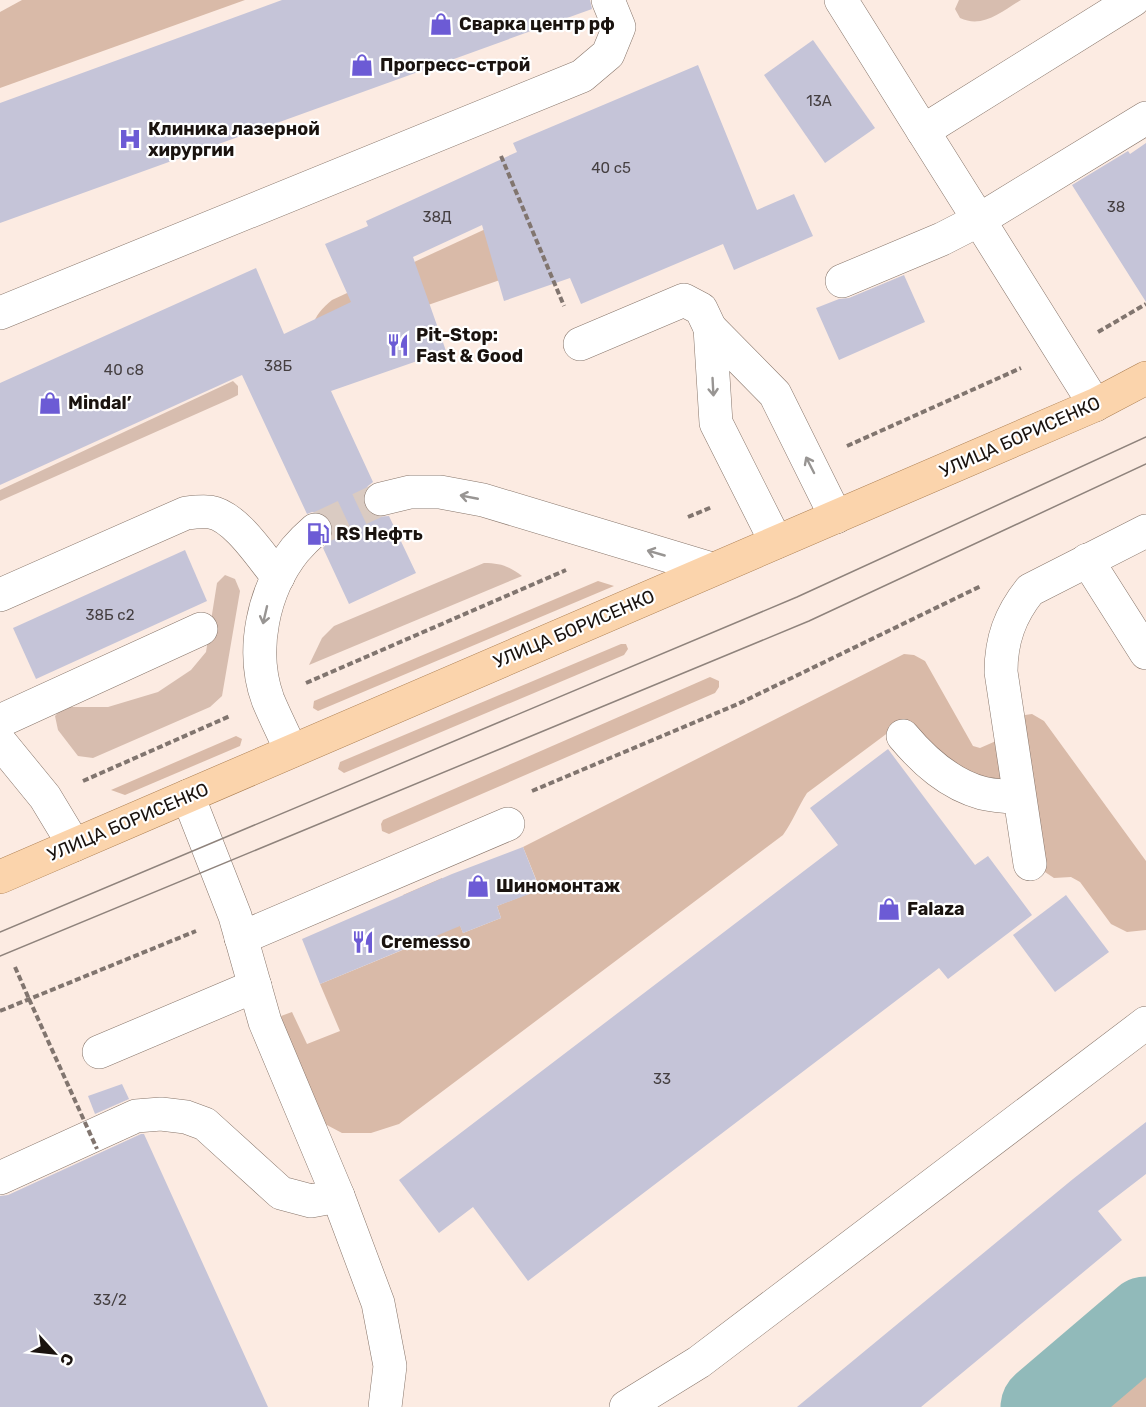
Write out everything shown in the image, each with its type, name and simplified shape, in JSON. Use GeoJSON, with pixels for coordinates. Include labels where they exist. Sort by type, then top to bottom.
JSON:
{"type":"FeatureCollection","features":[{"type":"Feature","properties":{"kind":"main road","name":"УЛИЦА БОРИСЕНКО"},"geometry":{"type":"LineString","coordinates":[[0,877],[712,569],[1143,386]]}},
{"type":"Feature","properties":{"kind":"lane"},"geometry":{"type":"LineString","coordinates":[[0,313],[582,76],[608,54],[618,27],[608,0]]}},
{"type":"Feature","properties":{"kind":"lane"},"geometry":{"type":"LineString","coordinates":[[841,0],[1095,405]]}},
{"type":"Feature","properties":{"kind":"lane"},"geometry":{"type":"LineString","coordinates":[[923,131],[1133,0]]}},
{"type":"Feature","properties":{"kind":"lane"},"geometry":{"type":"LineString","coordinates":[[842,281],[942,239],[979,220],[1146,118]]}},
{"type":"Feature","properties":{"kind":"lane"},"geometry":{"type":"LineString","coordinates":[[580,344],[684,300],[701,309],[710,328],[775,394],[836,517]]}},
{"type":"Feature","properties":{"kind":"lane"},"geometry":{"type":"LineString","coordinates":[[710,328],[716,423],[776,542]]}},
{"type":"Feature","properties":{"kind":"lane"},"geometry":{"type":"LineString","coordinates":[[381,500],[410,492],[440,492],[483,500],[712,569]]}},
{"type":"Feature","properties":{"kind":"lane"},"geometry":{"type":"LineString","coordinates":[[0,595],[186,513],[199,512],[212,512],[237,527],[278,577]]}},
{"type":"Feature","properties":{"kind":"lane"},"geometry":{"type":"LineString","coordinates":[[291,751],[268,699],[261,670],[260,640],[265,611],[278,577],[295,550],[315,530]]}},
{"type":"Feature","properties":{"kind":"lane"},"geometry":{"type":"LineString","coordinates":[[1030,864],[1001,672],[1001,652],[1006,632],[1017,607],[1030,590],[1146,531]]}},
{"type":"Feature","properties":{"kind":"lane"},"geometry":{"type":"LineString","coordinates":[[1087,560],[1146,653]]}},
{"type":"Feature","properties":{"kind":"lane"},"geometry":{"type":"LineString","coordinates":[[0,721],[201,628]]}},
{"type":"Feature","properties":{"kind":"lane"},"geometry":{"type":"LineString","coordinates":[[903,736],[934,769],[959,783],[981,792],[1019,798]]}},
{"type":"Feature","properties":{"kind":"lane"},"geometry":{"type":"LineString","coordinates":[[0,742],[45,797],[74,845]]}},
{"type":"Feature","properties":{"kind":"lane"},"geometry":{"type":"LineString","coordinates":[[188,796],[238,927],[264,1022],[338,1196],[378,1303],[390,1366],[385,1407]]}},
{"type":"Feature","properties":{"kind":"lane"},"geometry":{"type":"LineString","coordinates":[[238,927],[508,824]]}},
{"type":"Feature","properties":{"kind":"lane"},"geometry":{"type":"LineString","coordinates":[[99,1052],[255,986]]}},
{"type":"Feature","properties":{"kind":"lane"},"geometry":{"type":"LineString","coordinates":[[626,1407],[699,1362],[1146,1023]]}},
{"type":"Feature","properties":{"kind":"lane"},"geometry":{"type":"LineString","coordinates":[[0,1178],[136,1116],[161,1114],[186,1117],[204,1124],[281,1193],[311,1201],[338,1196]]}},
{"type":"Feature","properties":{"kind":"path"},"geometry":{"type":"LineString","coordinates":[[510,177],[553,280]]}},
{"type":"Feature","properties":{"kind":"path"},"geometry":{"type":"LineString","coordinates":[[530,791],[738,704],[985,584]]}},
{"type":"Feature","properties":{"kind":"path"},"geometry":{"type":"LineString","coordinates":[[0,1011],[238,927]]}},
{"type":"Feature","properties":{"kind":"path"},"geometry":{"type":"LineString","coordinates":[[15,967],[97,1149]]}},
{"type":"Feature","properties":{"kind":"shaded area"},"geometry":{"type":"Polygon","coordinates":[[[22,0],[245,0],[0,88],[0,12],[22,0]]]}},
{"type":"Feature","properties":{"kind":"shaded area"},"geometry":{"type":"Polygon","coordinates":[[[959,0],[1021,0],[992,17],[968,21],[960,18],[955,9],[959,0]]]}},
{"type":"Feature","properties":{"kind":"shaded area"},"geometry":{"type":"Polygon","coordinates":[[[492,226],[517,274],[339,336],[312,327],[320,312],[332,300],[492,226]]]}},
{"type":"Feature","properties":{"kind":"shaded area"},"geometry":{"type":"Polygon","coordinates":[[[233,381],[238,386],[238,395],[0,501],[0,490],[233,381]]]}},
{"type":"Feature","properties":{"kind":"shaded area"},"geometry":{"type":"Polygon","coordinates":[[[484,563],[504,566],[522,576],[309,665],[322,638],[334,626],[484,563]]]}},
{"type":"Feature","properties":{"kind":"shaded area"},"geometry":{"type":"Polygon","coordinates":[[[225,575],[235,579],[240,591],[222,696],[210,707],[93,758],[78,756],[58,730],[55,716],[63,707],[108,707],[158,692],[191,670],[206,652],[217,583],[225,575]]]}},
{"type":"Feature","properties":{"kind":"shaded area"},"geometry":{"type":"Polygon","coordinates":[[[598,581],[614,586],[318,711],[313,708],[314,701],[598,581]]]}},
{"type":"Feature","properties":{"kind":"shaded area"},"geometry":{"type":"Polygon","coordinates":[[[621,644],[626,644],[628,649],[624,655],[344,773],[338,769],[340,762],[621,644]]]}},
{"type":"Feature","properties":{"kind":"shaded area"},"geometry":{"type":"Polygon","coordinates":[[[904,654],[914,655],[925,661],[973,746],[980,748],[996,741],[1006,771],[999,783],[991,784],[893,729],[807,793],[783,835],[399,1124],[371,1133],[342,1133],[325,1124],[286,1037],[281,1016],[292,1012],[307,1044],[340,1031],[320,984],[422,942],[403,895],[442,878],[463,933],[501,918],[497,906],[540,889],[523,847],[904,654]]]}},
{"type":"Feature","properties":{"kind":"shaded area"},"geometry":{"type":"Polygon","coordinates":[[[710,677],[719,681],[719,687],[715,693],[389,834],[382,831],[383,820],[710,677]]]}},
{"type":"Feature","properties":{"kind":"shaded area"},"geometry":{"type":"Polygon","coordinates":[[[1032,714],[1044,721],[1146,861],[1146,930],[1127,932],[1111,924],[1080,882],[1071,877],[1054,878],[1038,863],[1021,720],[1025,715],[1032,714]]]}},
{"type":"Feature","properties":{"kind":"shaded area"},"geometry":{"type":"Polygon","coordinates":[[[236,736],[242,739],[240,746],[125,795],[111,790],[236,736]]]}},
{"type":"Feature","properties":{"kind":"shaded area"},"geometry":{"type":"Polygon","coordinates":[[[1146,1368],[1146,1407],[1104,1407],[1146,1368]]]}},
{"type":"Feature","properties":{"kind":"building"},"geometry":{"type":"Polygon","coordinates":[[[282,0],[590,0],[592,9],[0,223],[0,103],[282,0]]]}},
{"type":"Feature","properties":{"kind":"building"},"geometry":{"type":"Polygon","coordinates":[[[813,40],[875,128],[825,163],[764,75],[813,40]]]}},
{"type":"Feature","properties":{"kind":"building"},"geometry":{"type":"Polygon","coordinates":[[[698,65],[757,210],[794,194],[813,236],[734,270],[723,244],[581,304],[570,278],[504,301],[482,225],[413,257],[446,351],[331,391],[373,482],[363,493],[363,504],[367,511],[375,517],[389,516],[416,573],[349,604],[323,548],[332,537],[333,526],[329,517],[322,513],[307,514],[242,375],[0,485],[0,383],[256,268],[284,334],[351,302],[325,244],[368,226],[366,221],[517,152],[513,143],[698,65]]]}},
{"type":"Feature","properties":{"kind":"building"},"geometry":{"type":"Polygon","coordinates":[[[1146,143],[1146,302],[1072,185],[1128,151],[1130,154],[1146,143]]]}},
{"type":"Feature","properties":{"kind":"building"},"geometry":{"type":"Polygon","coordinates":[[[904,275],[925,322],[839,360],[816,308],[839,299],[849,298],[904,275]]]}},
{"type":"Feature","properties":{"kind":"building"},"geometry":{"type":"Polygon","coordinates":[[[185,550],[207,601],[36,679],[13,628],[185,550]]]}},
{"type":"Feature","properties":{"kind":"building"},"geometry":{"type":"Polygon","coordinates":[[[888,749],[975,865],[988,856],[1032,915],[948,979],[939,968],[528,1281],[473,1207],[439,1233],[399,1180],[838,845],[810,808],[888,749]]]}},
{"type":"Feature","properties":{"kind":"building"},"geometry":{"type":"Polygon","coordinates":[[[523,847],[540,890],[497,906],[501,918],[463,933],[460,926],[320,984],[302,939],[452,874],[523,847]]]}},
{"type":"Feature","properties":{"kind":"building"},"geometry":{"type":"Polygon","coordinates":[[[1066,895],[1109,952],[1055,992],[1013,935],[1066,895]]]}},
{"type":"Feature","properties":{"kind":"building"},"geometry":{"type":"Polygon","coordinates":[[[122,1084],[129,1099],[95,1114],[88,1096],[122,1084]]]}},
{"type":"Feature","properties":{"kind":"building"},"geometry":{"type":"Polygon","coordinates":[[[1146,1122],[1146,1174],[1098,1211],[1122,1240],[921,1407],[797,1407],[1073,1179],[1146,1122]]]}},
{"type":"Feature","properties":{"kind":"building"},"geometry":{"type":"Polygon","coordinates":[[[144,1134],[268,1407],[0,1407],[0,1196],[8,1195],[144,1134]]]}},
{"type":"Feature","properties":{"kind":"waterway"},"geometry":{"type":"LineString","coordinates":[[1044,1407],[1146,1320]]}},
{"type":"Feature","properties":{"kind":"tunnel"},"geometry":{"type":"LineString","coordinates":[[315,530],[381,499]]}},
{"type":"Feature","properties":{"kind":"tram line"},"geometry":{"type":"LineString","coordinates":[[0,932],[797,597],[1146,437]]}},
{"type":"Feature","properties":{"kind":"tram line"},"geometry":{"type":"LineString","coordinates":[[0,956],[809,621],[1146,464]]}},
{"type":"Feature","properties":{"kind":"place","name":"Сварка центр рф"},"geometry":{"type":"Point","coordinates":[441,24]}},
{"type":"Feature","properties":{"kind":"place","name":"Прогресс-строй"},"geometry":{"type":"Point","coordinates":[362,65]}},
{"type":"Feature","properties":{"kind":"place","name":"Клиника лазерной хирургии"},"geometry":{"type":"Point","coordinates":[130,139]}},
{"type":"Feature","properties":{"kind":"place","name":"Pit-Stop: Fast & Good"},"geometry":{"type":"Point","coordinates":[398,345]}},
{"type":"Feature","properties":{"kind":"place","name":"Mindal’"},"geometry":{"type":"Point","coordinates":[50,403]}},
{"type":"Feature","properties":{"kind":"place","name":"RS Нефть"},"geometry":{"type":"Point","coordinates":[318,534]}},
{"type":"Feature","properties":{"kind":"place","name":"Шиномонтаж"},"geometry":{"type":"Point","coordinates":[478,886]}},
{"type":"Feature","properties":{"kind":"place","name":"Falaza"},"geometry":{"type":"Point","coordinates":[889,909]}},
{"type":"Feature","properties":{"kind":"place","name":"Cremesso"},"geometry":{"type":"Point","coordinates":[363,942]}}]}
